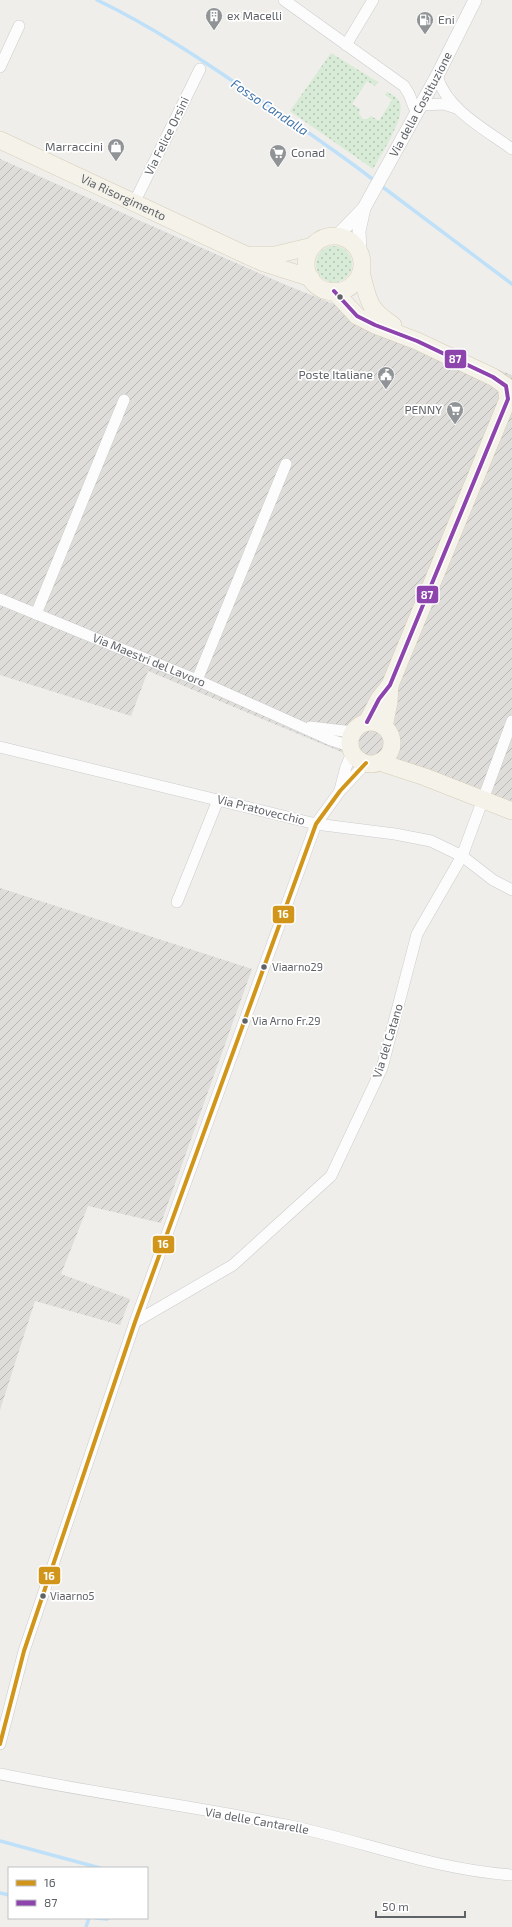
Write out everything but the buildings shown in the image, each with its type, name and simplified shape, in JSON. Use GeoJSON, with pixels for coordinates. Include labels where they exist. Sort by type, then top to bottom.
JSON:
{"type":"FeatureCollection","features":[{"type":"Feature","properties":{"kind":"main road","name":"Via Risorgimento"},"geometry":{"type":"LineString","coordinates":[[0,140],[264,263],[311,278],[321,288],[334,291],[357,316],[375,325],[417,341],[493,377],[506,386],[508,399],[390,685],[379,699],[368,722]]}},
{"type":"Feature","properties":{"kind":"main road","name":"Via Risorgimento"},"geometry":{"type":"LineString","coordinates":[[246,255],[275,254],[313,246],[324,238],[337,236]]}},
{"type":"Feature","properties":{"kind":"main road"},"geometry":{"type":"LineString","coordinates":[[337,236],[346,238],[354,244],[360,252]]}},
{"type":"Feature","properties":{"kind":"main road"},"geometry":{"type":"LineString","coordinates":[[311,278],[308,272],[307,259],[313,246]]}},
{"type":"Feature","properties":{"kind":"main road","name":"Via Risorgimento"},"geometry":{"type":"LineString","coordinates":[[360,252],[362,265],[361,272],[369,303],[373,310],[417,341]]}},
{"type":"Feature","properties":{"kind":"main road"},"geometry":{"type":"LineString","coordinates":[[334,291],[350,286],[357,280],[361,272]]}},
{"type":"Feature","properties":{"kind":"main road","name":"Via Risorgimento"},"geometry":{"type":"LineString","coordinates":[[384,727],[389,702],[390,685]]}},
{"type":"Feature","properties":{"kind":"main road"},"geometry":{"type":"LineString","coordinates":[[352,744],[357,727],[368,722],[373,722],[384,727],[390,736],[391,747],[389,753],[372,763]]}},
{"type":"Feature","properties":{"kind":"main road","name":"Via Maestri del Lavoro"},"geometry":{"type":"LineString","coordinates":[[352,744],[360,761],[425,777],[483,801],[512,811]]}},
{"type":"Feature","properties":{"kind":"main road","name":"Via Maestri del Lavoro"},"geometry":{"type":"LineString","coordinates":[[391,747],[425,777]]}},
{"type":"Feature","properties":{"kind":"street"},"geometry":{"type":"LineString","coordinates":[[284,0],[404,86],[417,106]]}},
{"type":"Feature","properties":{"kind":"street"},"geometry":{"type":"LineString","coordinates":[[346,45],[373,0]]}},
{"type":"Feature","properties":{"kind":"street","name":"Via della Costituzione"},"geometry":{"type":"LineString","coordinates":[[337,236],[364,208],[374,191],[410,125],[417,106],[437,76],[475,0]]}},
{"type":"Feature","properties":{"kind":"street"},"geometry":{"type":"LineString","coordinates":[[0,67],[19,26]]}},
{"type":"Feature","properties":{"kind":"street"},"geometry":{"type":"LineString","coordinates":[[417,106],[447,42],[458,32]]}},
{"type":"Feature","properties":{"kind":"street","name":"Via Felice Orsini"},"geometry":{"type":"LineString","coordinates":[[134,203],[200,69]]}},
{"type":"Feature","properties":{"kind":"street"},"geometry":{"type":"LineString","coordinates":[[437,76],[446,95],[456,108],[512,149]]}},
{"type":"Feature","properties":{"kind":"street"},"geometry":{"type":"LineString","coordinates":[[417,106],[444,104],[456,108]]}},
{"type":"Feature","properties":{"kind":"street","name":"Via della Costituzione"},"geometry":{"type":"LineString","coordinates":[[360,252],[359,231],[364,208]]}},
{"type":"Feature","properties":{"kind":"street"},"geometry":{"type":"LineString","coordinates":[[36,614],[124,400]]}},
{"type":"Feature","properties":{"kind":"street"},"geometry":{"type":"LineString","coordinates":[[197,680],[286,464]]}},
{"type":"Feature","properties":{"kind":"street","name":"Via Maestri del Lavoro"},"geometry":{"type":"LineString","coordinates":[[0,599],[197,680],[296,724],[352,744]]}},
{"type":"Feature","properties":{"kind":"street","name":"Via del Catano"},"geometry":{"type":"LineString","coordinates":[[135,1322],[233,1265],[331,1176],[382,1068],[417,934],[462,856],[512,721]]}},
{"type":"Feature","properties":{"kind":"street"},"geometry":{"type":"LineString","coordinates":[[340,791],[352,744]]}},
{"type":"Feature","properties":{"kind":"street","name":"Via Pratovecchio"},"geometry":{"type":"LineString","coordinates":[[0,747],[316,824],[396,834],[431,841],[462,856],[493,880],[512,890]]}},
{"type":"Feature","properties":{"kind":"street"},"geometry":{"type":"LineString","coordinates":[[0,1744],[24,1651],[135,1322],[316,824],[340,791],[372,763]]}},
{"type":"Feature","properties":{"kind":"street"},"geometry":{"type":"LineString","coordinates":[[177,902],[218,800]]}},
{"type":"Feature","properties":{"kind":"street","name":"Via delle Cantarelle"},"geometry":{"type":"LineString","coordinates":[[0,1774],[92,1792],[269,1822],[331,1835],[485,1873],[512,1874]]}},
{"type":"Feature","properties":{"kind":"shaded area"},"geometry":{"type":"Polygon","coordinates":[[[0,159],[286,285],[512,375],[512,802],[358,759],[148,671],[131,716],[0,675],[0,159]]]}},
{"type":"Feature","properties":{"kind":"shaded area"},"geometry":{"type":"Polygon","coordinates":[[[0,888],[252,969],[161,1223],[88,1206],[61,1274],[130,1299],[120,1325],[35,1301],[0,1410],[0,888]]]}},
{"type":"Feature","properties":{"kind":"green space"},"geometry":{"type":"Polygon","coordinates":[[[331,53],[378,82],[375,86],[367,81],[352,104],[360,109],[359,114],[363,119],[367,119],[371,116],[379,121],[392,100],[385,95],[387,92],[399,101],[401,107],[397,125],[373,169],[290,111],[331,53]]]}},
{"type":"Feature","properties":{"kind":"green space"},"geometry":{"type":"Polygon","coordinates":[[[338,246],[347,251],[351,257],[351,271],[347,277],[338,282],[330,282],[321,277],[317,271],[316,260],[321,251],[327,247],[338,246]]]}},
{"type":"Feature","properties":{"kind":"waterway","name":"Fosso Candalla"},"geometry":{"type":"LineString","coordinates":[[97,0],[137,21],[194,55],[314,136],[375,181]]}},
{"type":"Feature","properties":{"kind":"waterway","name":"Fosso Candalla"},"geometry":{"type":"LineString","coordinates":[[380,185],[512,284]]}},
{"type":"Feature","properties":{"kind":"waterway"},"geometry":{"type":"LineString","coordinates":[[0,1841],[96,1867]]}},
{"type":"Feature","properties":{"kind":"waterway"},"geometry":{"type":"LineString","coordinates":[[0,1893],[8,1895]]}},
{"type":"Feature","properties":{"kind":"waterway"},"geometry":{"type":"LineString","coordinates":[[86,1927],[89,1919]]}},
{"type":"Feature","properties":{"kind":"transit line","name":"87"},"geometry":{"type":"LineString","coordinates":[[334,291],[357,316],[375,325],[417,341],[493,377],[506,386],[508,399],[390,685],[379,699],[367,722]]}},
{"type":"Feature","properties":{"kind":"transit line","name":"16"},"geometry":{"type":"LineString","coordinates":[[0,1744],[24,1651],[135,1322],[316,824],[340,791],[366,763]]}},
{"type":"Feature","properties":{"kind":"place","name":"ex Macelli"},"geometry":{"type":"Point","coordinates":[214,31]}},
{"type":"Feature","properties":{"kind":"place","name":"Eni"},"geometry":{"type":"Point","coordinates":[425,35]}},
{"type":"Feature","properties":{"kind":"place","name":"Marraccini"},"geometry":{"type":"Point","coordinates":[116,162]}},
{"type":"Feature","properties":{"kind":"place","name":"Conad"},"geometry":{"type":"Point","coordinates":[278,168]}},
{"type":"Feature","properties":{"kind":"place","name":"Poste Italiane"},"geometry":{"type":"Point","coordinates":[386,390]}},
{"type":"Feature","properties":{"kind":"place","name":"PENNY"},"geometry":{"type":"Point","coordinates":[455,425]}},
{"type":"Feature","properties":{"kind":"place","name":"Viaarno29"},"geometry":{"type":"Point","coordinates":[264,967]}},
{"type":"Feature","properties":{"kind":"place","name":"Via Arno Fr.29"},"geometry":{"type":"Point","coordinates":[245,1021]}},
{"type":"Feature","properties":{"kind":"place","name":"Viaarno5"},"geometry":{"type":"Point","coordinates":[43,1596]}}]}
